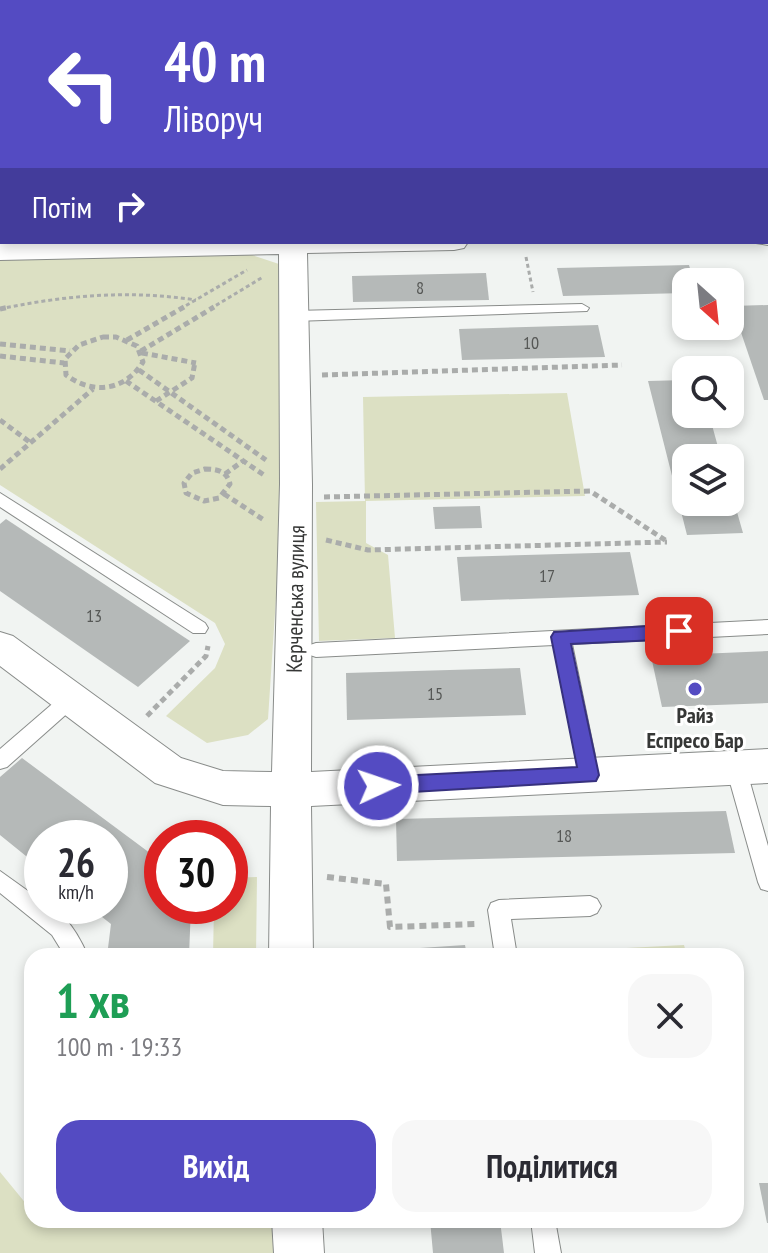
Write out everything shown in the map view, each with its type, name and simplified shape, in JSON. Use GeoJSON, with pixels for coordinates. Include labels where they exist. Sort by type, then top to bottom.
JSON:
{"type":"FeatureCollection","features":[{"type":"Feature","properties":{"kind":"street"},"geometry":{"type":"LineString","coordinates":[[0,252],[260,244]]}},
{"type":"Feature","properties":{"kind":"street","name":"Керченська вулиця"},"geometry":{"type":"LineString","coordinates":[[291,948],[290,790],[294,756],[296,496],[293,244]]}},
{"type":"Feature","properties":{"kind":"street"},"geometry":{"type":"LineString","coordinates":[[0,646],[169,771],[223,788],[290,790],[752,767]]}},
{"type":"Feature","properties":{"kind":"street"},"geometry":{"type":"LineString","coordinates":[[297,1228],[299,1253]]}},
{"type":"Feature","properties":{"kind":"lane"},"geometry":{"type":"LineString","coordinates":[[582,0],[633,0]]}},
{"type":"Feature","properties":{"kind":"lane"},"geometry":{"type":"LineString","coordinates":[[294,316],[582,308]]}},
{"type":"Feature","properties":{"kind":"lane"},"geometry":{"type":"LineString","coordinates":[[0,499],[199,628]]}},
{"type":"Feature","properties":{"kind":"lane"},"geometry":{"type":"LineString","coordinates":[[316,650],[768,627]]}},
{"type":"Feature","properties":{"kind":"lane"},"geometry":{"type":"LineString","coordinates":[[561,637],[589,775]]}},
{"type":"Feature","properties":{"kind":"lane"},"geometry":{"type":"LineString","coordinates":[[0,761],[72,698]]}},
{"type":"Feature","properties":{"kind":"lane"},"geometry":{"type":"LineString","coordinates":[[752,767],[768,882]]}},
{"type":"Feature","properties":{"kind":"lane"},"geometry":{"type":"LineString","coordinates":[[0,880],[60,928],[72,948]]}},
{"type":"Feature","properties":{"kind":"lane"},"geometry":{"type":"LineString","coordinates":[[505,948],[499,910],[590,906]]}},
{"type":"Feature","properties":{"kind":"lane"},"geometry":{"type":"LineString","coordinates":[[544,1228],[548,1253]]}},
{"type":"Feature","properties":{"kind":"path"},"geometry":{"type":"LineString","coordinates":[[526,257],[536,310]]}},
{"type":"Feature","properties":{"kind":"path"},"geometry":{"type":"LineString","coordinates":[[127,340],[255,266]]}},
{"type":"Feature","properties":{"kind":"path"},"geometry":{"type":"LineString","coordinates":[[141,352],[268,274]]}},
{"type":"Feature","properties":{"kind":"path"},"geometry":{"type":"LineString","coordinates":[[0,309],[102,294],[196,300]]}},
{"type":"Feature","properties":{"kind":"path"},"geometry":{"type":"LineString","coordinates":[[0,344],[70,351],[103,337],[127,340],[141,352],[196,363],[192,378],[156,401]]}},
{"type":"Feature","properties":{"kind":"path"},"geometry":{"type":"LineString","coordinates":[[70,351],[64,363],[66,375],[72,381],[94,388],[107,388],[126,381],[139,370],[141,352]]}},
{"type":"Feature","properties":{"kind":"path"},"geometry":{"type":"LineString","coordinates":[[0,356],[64,363]]}},
{"type":"Feature","properties":{"kind":"path"},"geometry":{"type":"LineString","coordinates":[[309,375],[622,365]]}},
{"type":"Feature","properties":{"kind":"path"},"geometry":{"type":"LineString","coordinates":[[139,370],[271,464]]}},
{"type":"Feature","properties":{"kind":"path"},"geometry":{"type":"LineString","coordinates":[[126,381],[274,482]]}},
{"type":"Feature","properties":{"kind":"path"},"geometry":{"type":"LineString","coordinates":[[0,469],[94,388]]}},
{"type":"Feature","properties":{"kind":"path"},"geometry":{"type":"LineString","coordinates":[[0,420],[32,443]]}},
{"type":"Feature","properties":{"kind":"path"},"geometry":{"type":"LineString","coordinates":[[225,474],[243,461]]}},
{"type":"Feature","properties":{"kind":"path"},"geometry":{"type":"LineString","coordinates":[[213,469],[225,474],[230,484],[224,494],[204,501],[190,497],[184,488],[187,478],[198,471],[213,469]]}},
{"type":"Feature","properties":{"kind":"path"},"geometry":{"type":"LineString","coordinates":[[312,498],[590,491],[668,542],[368,550],[313,536]]}},
{"type":"Feature","properties":{"kind":"path"},"geometry":{"type":"LineString","coordinates":[[224,494],[271,524]]}},
{"type":"Feature","properties":{"kind":"path"},"geometry":{"type":"LineString","coordinates":[[146,717],[206,656],[209,643],[199,628]]}},
{"type":"Feature","properties":{"kind":"path"},"geometry":{"type":"LineString","coordinates":[[290,872],[386,884],[390,927],[501,923]]}},
{"type":"Feature","properties":{"kind":"green space"},"geometry":{"type":"Polygon","coordinates":[[[249,254],[282,265],[279,552],[268,719],[248,735],[207,743],[166,716],[215,668],[225,644],[215,623],[0,485],[0,259],[249,254]]]}},
{"type":"Feature","properties":{"kind":"green space"},"geometry":{"type":"Polygon","coordinates":[[[567,393],[585,496],[366,501],[366,543],[388,555],[395,638],[319,641],[316,502],[365,501],[363,397],[567,393]]]}},
{"type":"Feature","properties":{"kind":"green space"},"geometry":{"type":"Polygon","coordinates":[[[248,877],[257,877],[256,948],[213,948],[214,924],[248,924],[248,877]]]}},
{"type":"Feature","properties":{"kind":"green space"},"geometry":{"type":"Polygon","coordinates":[[[684,945],[685,948],[626,948],[684,945]]]}},
{"type":"Feature","properties":{"kind":"green space"},"geometry":{"type":"Polygon","coordinates":[[[0,1172],[24,1201],[24,1228],[272,1228],[274,1253],[0,1253],[0,1172]]]}},
{"type":"Feature","properties":{"kind":"building"},"geometry":{"type":"Polygon","coordinates":[[[689,265],[690,268],[672,268],[672,293],[563,296],[557,268],[689,265]]]}},
{"type":"Feature","properties":{"kind":"building"},"geometry":{"type":"Polygon","coordinates":[[[486,273],[489,300],[353,302],[352,276],[486,273]]]}},
{"type":"Feature","properties":{"kind":"building"},"geometry":{"type":"Polygon","coordinates":[[[768,305],[768,400],[764,400],[744,340],[744,306],[768,305]]]}},
{"type":"Feature","properties":{"kind":"building"},"geometry":{"type":"Polygon","coordinates":[[[598,325],[605,357],[462,360],[459,329],[598,325]]]}},
{"type":"Feature","properties":{"kind":"building"},"geometry":{"type":"Polygon","coordinates":[[[672,380],[672,428],[713,428],[717,444],[672,444],[672,476],[648,381],[672,380]]]}},
{"type":"Feature","properties":{"kind":"building"},"geometry":{"type":"Polygon","coordinates":[[[480,506],[482,528],[435,529],[433,507],[480,506]]]}},
{"type":"Feature","properties":{"kind":"building"},"geometry":{"type":"Polygon","coordinates":[[[682,516],[738,516],[743,533],[687,535],[682,516]]]}},
{"type":"Feature","properties":{"kind":"building"},"geometry":{"type":"Polygon","coordinates":[[[6,519],[190,641],[138,687],[0,591],[0,524],[6,519]]]}},
{"type":"Feature","properties":{"kind":"building"},"geometry":{"type":"Polygon","coordinates":[[[630,552],[639,595],[461,601],[457,557],[630,552]]]}},
{"type":"Feature","properties":{"kind":"building"},"geometry":{"type":"Polygon","coordinates":[[[768,651],[768,703],[662,707],[651,656],[768,651]]]}},
{"type":"Feature","properties":{"kind":"building"},"geometry":{"type":"Polygon","coordinates":[[[520,668],[526,715],[347,720],[346,673],[520,668]]]}},
{"type":"Feature","properties":{"kind":"building"},"geometry":{"type":"Polygon","coordinates":[[[22,758],[105,820],[24,820],[24,854],[0,835],[0,777],[22,758]]]}},
{"type":"Feature","properties":{"kind":"building"},"geometry":{"type":"Polygon","coordinates":[[[726,811],[735,853],[397,861],[396,819],[726,811]]]}},
{"type":"Feature","properties":{"kind":"building"},"geometry":{"type":"Polygon","coordinates":[[[128,837],[144,849],[144,924],[190,924],[189,948],[108,948],[111,924],[128,924],[128,837]]]}},
{"type":"Feature","properties":{"kind":"building"},"geometry":{"type":"Polygon","coordinates":[[[465,945],[466,948],[420,948],[465,945]]]}},
{"type":"Feature","properties":{"kind":"building"},"geometry":{"type":"Polygon","coordinates":[[[759,1183],[768,1183],[768,1223],[767,1223],[759,1183]]]}},
{"type":"Feature","properties":{"kind":"building"},"geometry":{"type":"Polygon","coordinates":[[[431,1228],[501,1228],[504,1253],[433,1253],[431,1228]]]}},
{"type":"Feature","properties":{"kind":"place","name":"Райз Еспресо Бар"},"geometry":{"type":"Point","coordinates":[695,689]}},
{"type":"Feature","properties":{"kind":"route"},"geometry":{"type":"LineString","coordinates":[[378,786],[589,775],[561,637],[679,631]]}}]}
